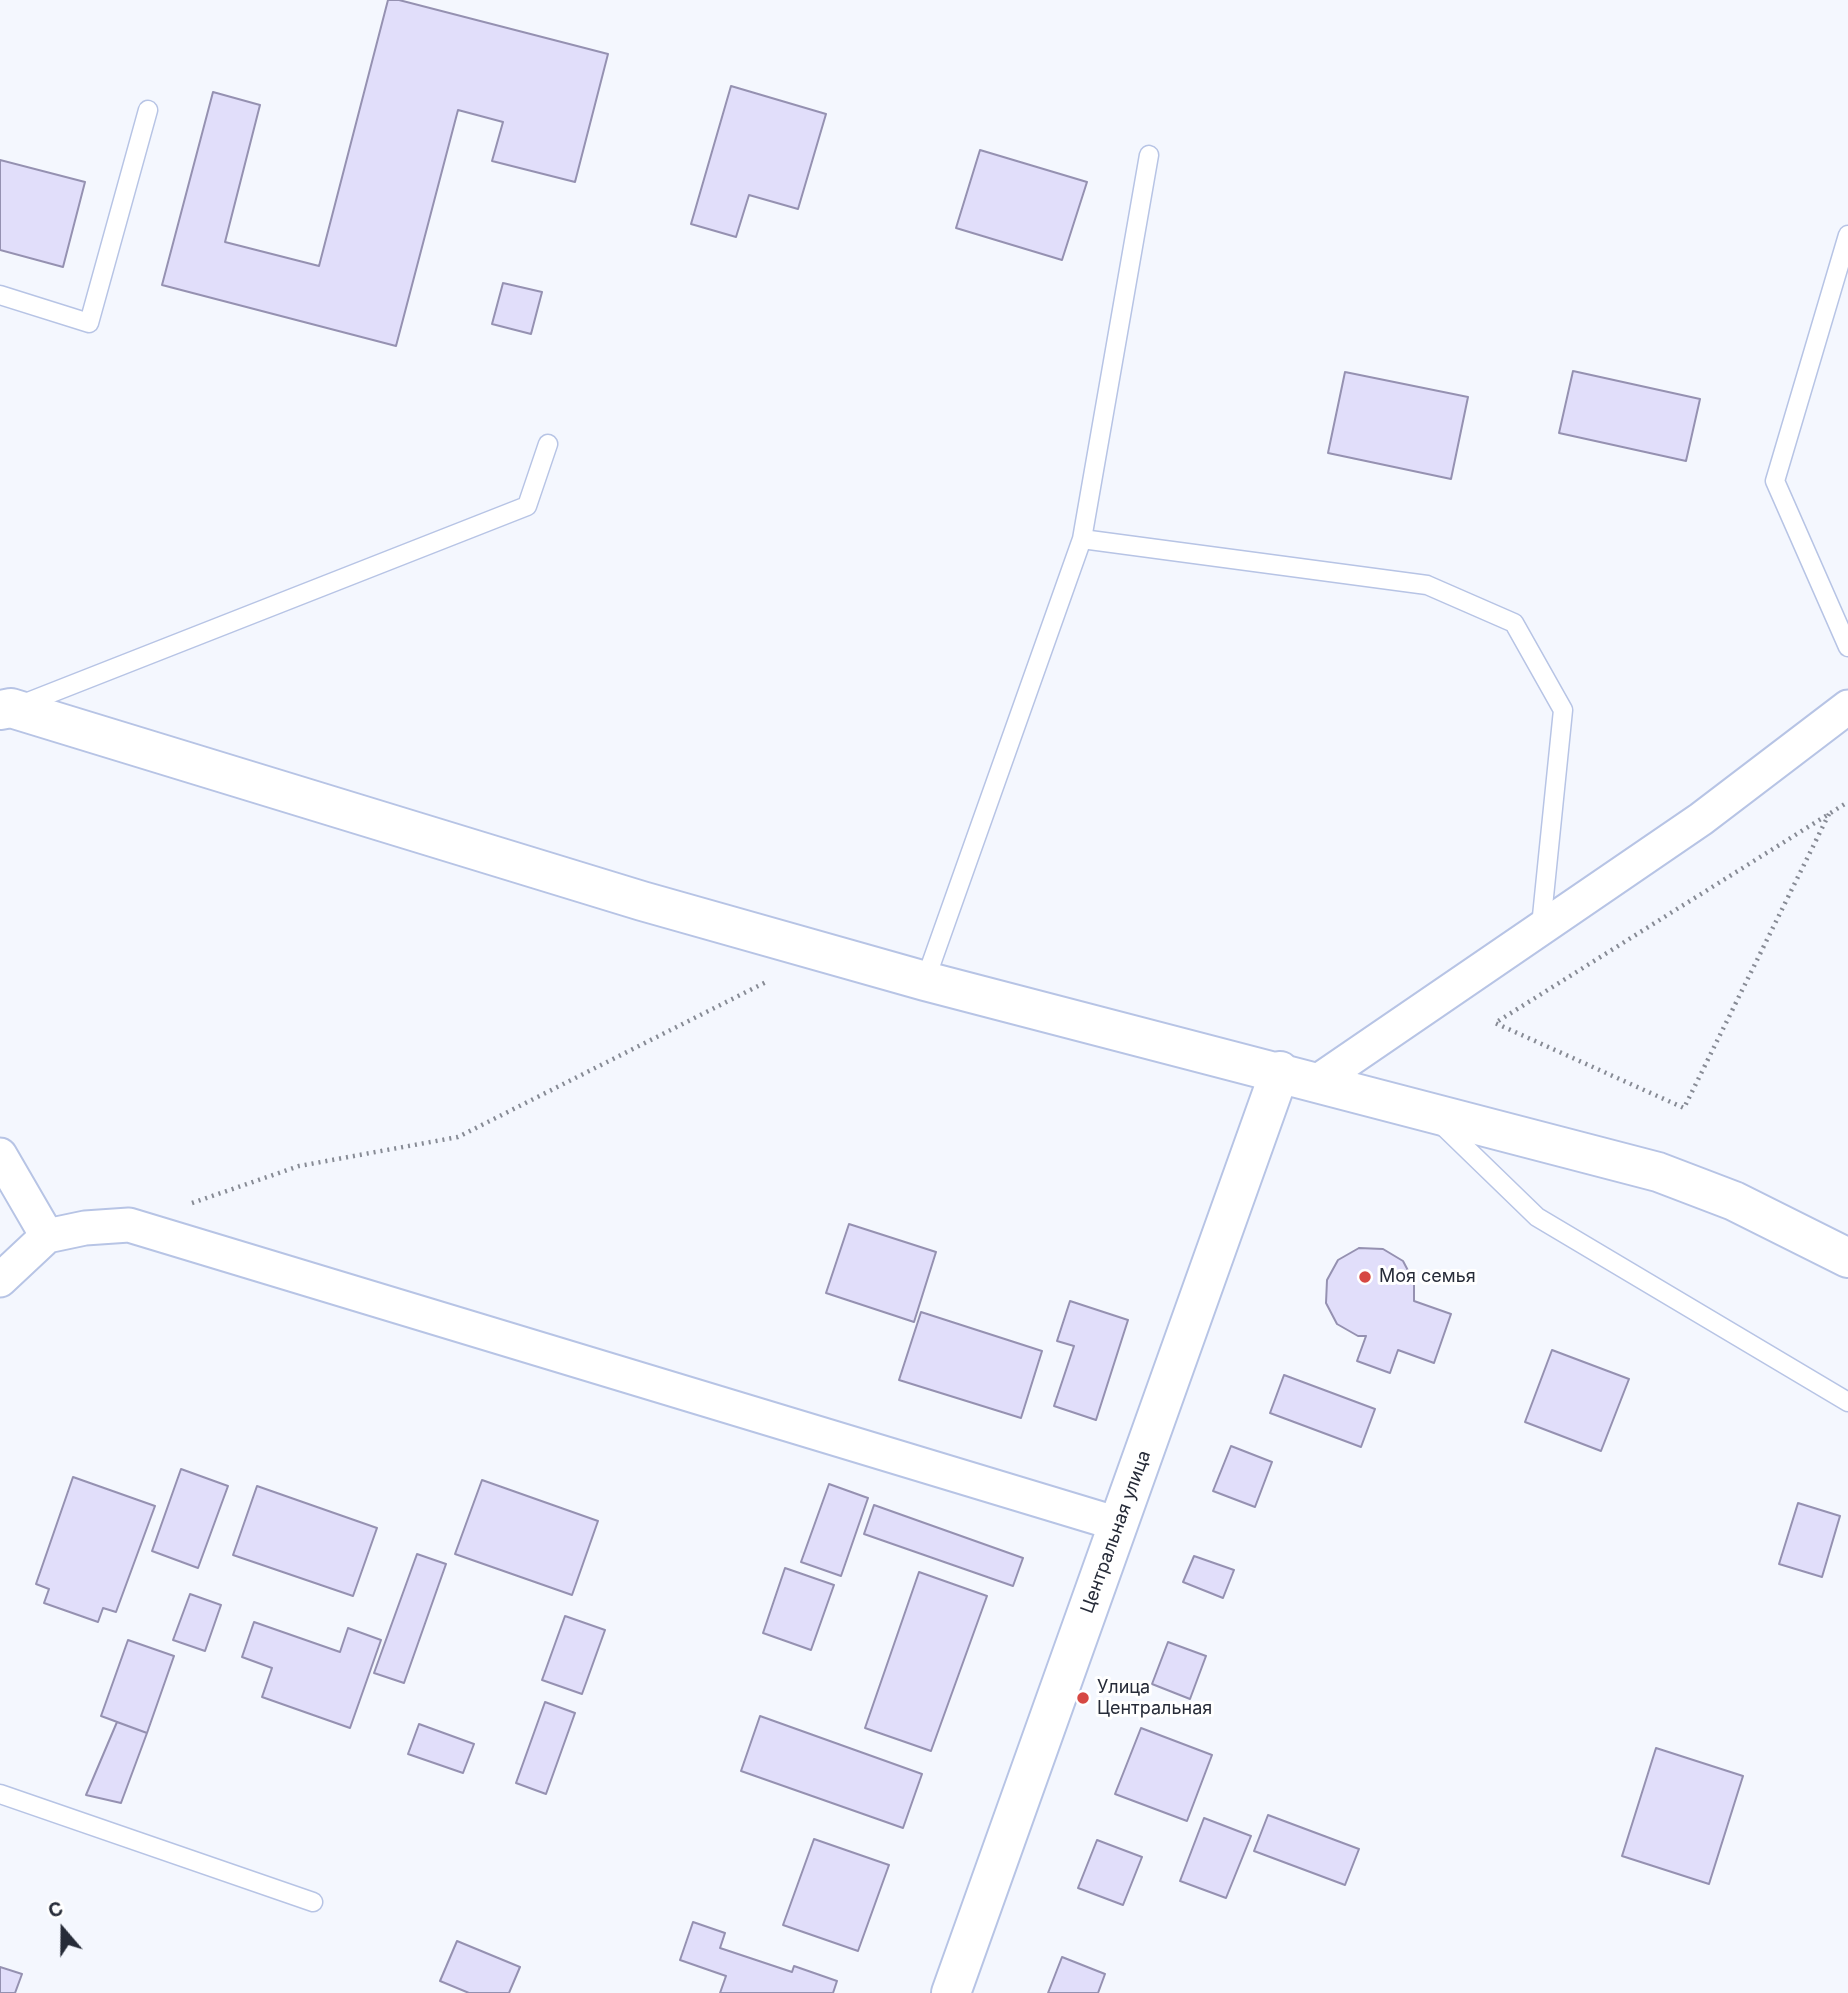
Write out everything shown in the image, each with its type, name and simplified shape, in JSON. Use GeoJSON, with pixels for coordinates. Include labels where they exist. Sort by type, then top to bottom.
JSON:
{"type":"FeatureCollection","features":[{"type":"Feature","properties":{"kind":"street"},"geometry":{"type":"LineString","coordinates":[[4,703],[642,901],[827,951],[925,981],[1280,1071],[1658,1172],[1734,1201],[1848,1258]]}},
{"type":"Feature","properties":{"kind":"street"},"geometry":{"type":"LineString","coordinates":[[1318,1082],[1700,818],[1848,707]]}},
{"type":"Feature","properties":{"kind":"street","name":"Центральная улица"},"geometry":{"type":"LineString","coordinates":[[951,1993],[1280,1071]]}},
{"type":"Feature","properties":{"kind":"street"},"geometry":{"type":"LineString","coordinates":[[0,1155],[47,1236]]}},
{"type":"Feature","properties":{"kind":"street"},"geometry":{"type":"LineString","coordinates":[[0,1280],[47,1236],[85,1228],[129,1225],[1118,1524]]}},
{"type":"Feature","properties":{"kind":"lane"},"geometry":{"type":"LineString","coordinates":[[0,295],[89,323],[148,110]]}},
{"type":"Feature","properties":{"kind":"lane"},"geometry":{"type":"LineString","coordinates":[[925,981],[1082,539],[1149,155]]}},
{"type":"Feature","properties":{"kind":"lane"},"geometry":{"type":"LineString","coordinates":[[1848,235],[1775,481],[1848,647]]}},
{"type":"Feature","properties":{"kind":"lane"},"geometry":{"type":"LineString","coordinates":[[4,703],[527,506],[548,444]]}},
{"type":"Feature","properties":{"kind":"lane"},"geometry":{"type":"LineString","coordinates":[[1082,539],[1427,585],[1514,623],[1563,710],[1541,926]]}},
{"type":"Feature","properties":{"kind":"lane"},"geometry":{"type":"LineString","coordinates":[[1429,1112],[1536,1217],[1848,1402]]}},
{"type":"Feature","properties":{"kind":"lane"},"geometry":{"type":"LineString","coordinates":[[0,1794],[313,1902]]}},
{"type":"Feature","properties":{"kind":"path"},"geometry":{"type":"LineString","coordinates":[[1829,814],[1684,1108],[1495,1023],[1848,802]]}},
{"type":"Feature","properties":{"kind":"path"},"geometry":{"type":"LineString","coordinates":[[129,1225],[299,1166],[458,1137],[827,951]]}},
{"type":"Feature","properties":{"kind":"building"},"geometry":{"type":"Polygon","coordinates":[[[388,0],[399,0],[608,54],[575,182],[492,161],[503,122],[458,110],[396,346],[162,285],[213,92],[260,105],[225,242],[319,266],[388,0]]]}},
{"type":"Feature","properties":{"kind":"building"},"geometry":{"type":"Polygon","coordinates":[[[731,86],[826,114],[798,209],[749,195],[736,237],[691,224],[731,86]]]}},
{"type":"Feature","properties":{"kind":"building"},"geometry":{"type":"Polygon","coordinates":[[[980,150],[1087,182],[1062,260],[956,228],[980,150]]]}},
{"type":"Feature","properties":{"kind":"building"},"geometry":{"type":"Polygon","coordinates":[[[0,160],[85,182],[63,267],[0,250],[0,160]]]}},
{"type":"Feature","properties":{"kind":"building"},"geometry":{"type":"Polygon","coordinates":[[[503,283],[542,292],[531,334],[492,324],[503,283]]]}},
{"type":"Feature","properties":{"kind":"building"},"geometry":{"type":"Polygon","coordinates":[[[1573,371],[1700,399],[1686,461],[1559,433],[1573,371]]]}},
{"type":"Feature","properties":{"kind":"building"},"geometry":{"type":"Polygon","coordinates":[[[1345,372],[1468,397],[1451,479],[1328,453],[1345,372]]]}},
{"type":"Feature","properties":{"kind":"building"},"geometry":{"type":"Polygon","coordinates":[[[849,1224],[936,1252],[914,1322],[826,1293],[849,1224]]]}},
{"type":"Feature","properties":{"kind":"building"},"geometry":{"type":"Polygon","coordinates":[[[1359,1248],[1383,1249],[1403,1261],[1414,1282],[1414,1301],[1451,1314],[1434,1363],[1398,1350],[1390,1373],[1357,1361],[1366,1336],[1358,1336],[1337,1324],[1326,1303],[1327,1280],[1338,1260],[1359,1248]]]}},
{"type":"Feature","properties":{"kind":"building"},"geometry":{"type":"Polygon","coordinates":[[[1070,1301],[1128,1320],[1096,1420],[1054,1406],[1074,1346],[1057,1341],[1070,1301]]]}},
{"type":"Feature","properties":{"kind":"building"},"geometry":{"type":"Polygon","coordinates":[[[921,1312],[1042,1351],[1021,1418],[899,1380],[921,1312]]]}},
{"type":"Feature","properties":{"kind":"building"},"geometry":{"type":"Polygon","coordinates":[[[1552,1350],[1629,1379],[1601,1451],[1525,1422],[1552,1350]]]}},
{"type":"Feature","properties":{"kind":"building"},"geometry":{"type":"Polygon","coordinates":[[[1284,1375],[1375,1409],[1361,1447],[1270,1413],[1284,1375]]]}},
{"type":"Feature","properties":{"kind":"building"},"geometry":{"type":"Polygon","coordinates":[[[1231,1446],[1272,1462],[1255,1507],[1213,1491],[1231,1446]]]}},
{"type":"Feature","properties":{"kind":"building"},"geometry":{"type":"Polygon","coordinates":[[[181,1469],[228,1486],[198,1568],[152,1551],[181,1469]]]}},
{"type":"Feature","properties":{"kind":"building"},"geometry":{"type":"Polygon","coordinates":[[[73,1477],[155,1506],[116,1612],[103,1608],[98,1622],[44,1603],[49,1589],[36,1584],[73,1477]]]}},
{"type":"Feature","properties":{"kind":"building"},"geometry":{"type":"Polygon","coordinates":[[[482,1480],[598,1521],[572,1595],[455,1554],[482,1480]]]}},
{"type":"Feature","properties":{"kind":"building"},"geometry":{"type":"Polygon","coordinates":[[[829,1484],[868,1498],[841,1576],[801,1562],[829,1484]]]}},
{"type":"Feature","properties":{"kind":"building"},"geometry":{"type":"Polygon","coordinates":[[[257,1486],[377,1528],[353,1596],[233,1555],[257,1486]]]}},
{"type":"Feature","properties":{"kind":"building"},"geometry":{"type":"Polygon","coordinates":[[[1798,1503],[1840,1516],[1822,1577],[1779,1564],[1798,1503]]]}},
{"type":"Feature","properties":{"kind":"building"},"geometry":{"type":"Polygon","coordinates":[[[874,1505],[1023,1558],[1013,1586],[864,1534],[874,1505]]]}},
{"type":"Feature","properties":{"kind":"building"},"geometry":{"type":"Polygon","coordinates":[[[417,1554],[446,1564],[404,1683],[374,1673],[417,1554]]]}},
{"type":"Feature","properties":{"kind":"building"},"geometry":{"type":"Polygon","coordinates":[[[1194,1556],[1234,1570],[1223,1598],[1183,1582],[1194,1556]]]}},
{"type":"Feature","properties":{"kind":"building"},"geometry":{"type":"Polygon","coordinates":[[[785,1568],[834,1585],[811,1650],[763,1633],[785,1568]]]}},
{"type":"Feature","properties":{"kind":"building"},"geometry":{"type":"Polygon","coordinates":[[[919,1572],[987,1596],[931,1751],[865,1728],[919,1572]]]}},
{"type":"Feature","properties":{"kind":"building"},"geometry":{"type":"Polygon","coordinates":[[[190,1594],[221,1605],[205,1651],[173,1640],[190,1594]]]}},
{"type":"Feature","properties":{"kind":"building"},"geometry":{"type":"Polygon","coordinates":[[[565,1616],[605,1630],[582,1694],[542,1680],[565,1616]]]}},
{"type":"Feature","properties":{"kind":"building"},"geometry":{"type":"Polygon","coordinates":[[[254,1622],[340,1652],[348,1628],[381,1640],[350,1728],[262,1697],[272,1668],[242,1657],[254,1622]]]}},
{"type":"Feature","properties":{"kind":"building"},"geometry":{"type":"Polygon","coordinates":[[[128,1640],[174,1656],[147,1733],[101,1716],[128,1640]]]}},
{"type":"Feature","properties":{"kind":"building"},"geometry":{"type":"Polygon","coordinates":[[[1168,1642],[1206,1656],[1190,1699],[1152,1684],[1168,1642]]]}},
{"type":"Feature","properties":{"kind":"building"},"geometry":{"type":"Polygon","coordinates":[[[545,1702],[575,1713],[546,1794],[516,1783],[545,1702]]]}},
{"type":"Feature","properties":{"kind":"building"},"geometry":{"type":"Polygon","coordinates":[[[760,1716],[922,1774],[903,1828],[741,1771],[760,1716]]]}},
{"type":"Feature","properties":{"kind":"building"},"geometry":{"type":"Polygon","coordinates":[[[117,1722],[147,1733],[121,1803],[86,1795],[117,1722]]]}},
{"type":"Feature","properties":{"kind":"building"},"geometry":{"type":"Polygon","coordinates":[[[419,1724],[474,1744],[463,1773],[408,1754],[419,1724]]]}},
{"type":"Feature","properties":{"kind":"building"},"geometry":{"type":"Polygon","coordinates":[[[1141,1728],[1212,1755],[1187,1821],[1115,1794],[1141,1728]]]}},
{"type":"Feature","properties":{"kind":"building"},"geometry":{"type":"Polygon","coordinates":[[[1656,1748],[1743,1776],[1709,1884],[1622,1856],[1656,1748]]]}},
{"type":"Feature","properties":{"kind":"building"},"geometry":{"type":"Polygon","coordinates":[[[1268,1815],[1359,1849],[1345,1885],[1254,1851],[1268,1815]]]}},
{"type":"Feature","properties":{"kind":"building"},"geometry":{"type":"Polygon","coordinates":[[[1204,1818],[1251,1836],[1226,1898],[1180,1881],[1204,1818]]]}},
{"type":"Feature","properties":{"kind":"building"},"geometry":{"type":"Polygon","coordinates":[[[814,1839],[889,1865],[858,1951],[783,1925],[814,1839]]]}},
{"type":"Feature","properties":{"kind":"building"},"geometry":{"type":"Polygon","coordinates":[[[1097,1840],[1142,1857],[1123,1905],[1078,1888],[1097,1840]]]}},
{"type":"Feature","properties":{"kind":"building"},"geometry":{"type":"Polygon","coordinates":[[[693,1922],[725,1933],[720,1948],[792,1972],[794,1966],[837,1981],[833,1993],[720,1993],[726,1976],[680,1960],[693,1922]]]}},
{"type":"Feature","properties":{"kind":"building"},"geometry":{"type":"Polygon","coordinates":[[[457,1941],[520,1967],[509,1993],[469,1993],[440,1981],[457,1941]]]}},
{"type":"Feature","properties":{"kind":"building"},"geometry":{"type":"Polygon","coordinates":[[[1062,1957],[1105,1974],[1098,1993],[1048,1993],[1062,1957]]]}},
{"type":"Feature","properties":{"kind":"building"},"geometry":{"type":"Polygon","coordinates":[[[0,1967],[22,1974],[15,1993],[0,1993],[0,1967]]]}},
{"type":"Feature","properties":{"kind":"place","name":"Моя семья"},"geometry":{"type":"Point","coordinates":[1365,1277]}},
{"type":"Feature","properties":{"kind":"place","name":"Улица Центральная"},"geometry":{"type":"Point","coordinates":[1083,1698]}}]}
